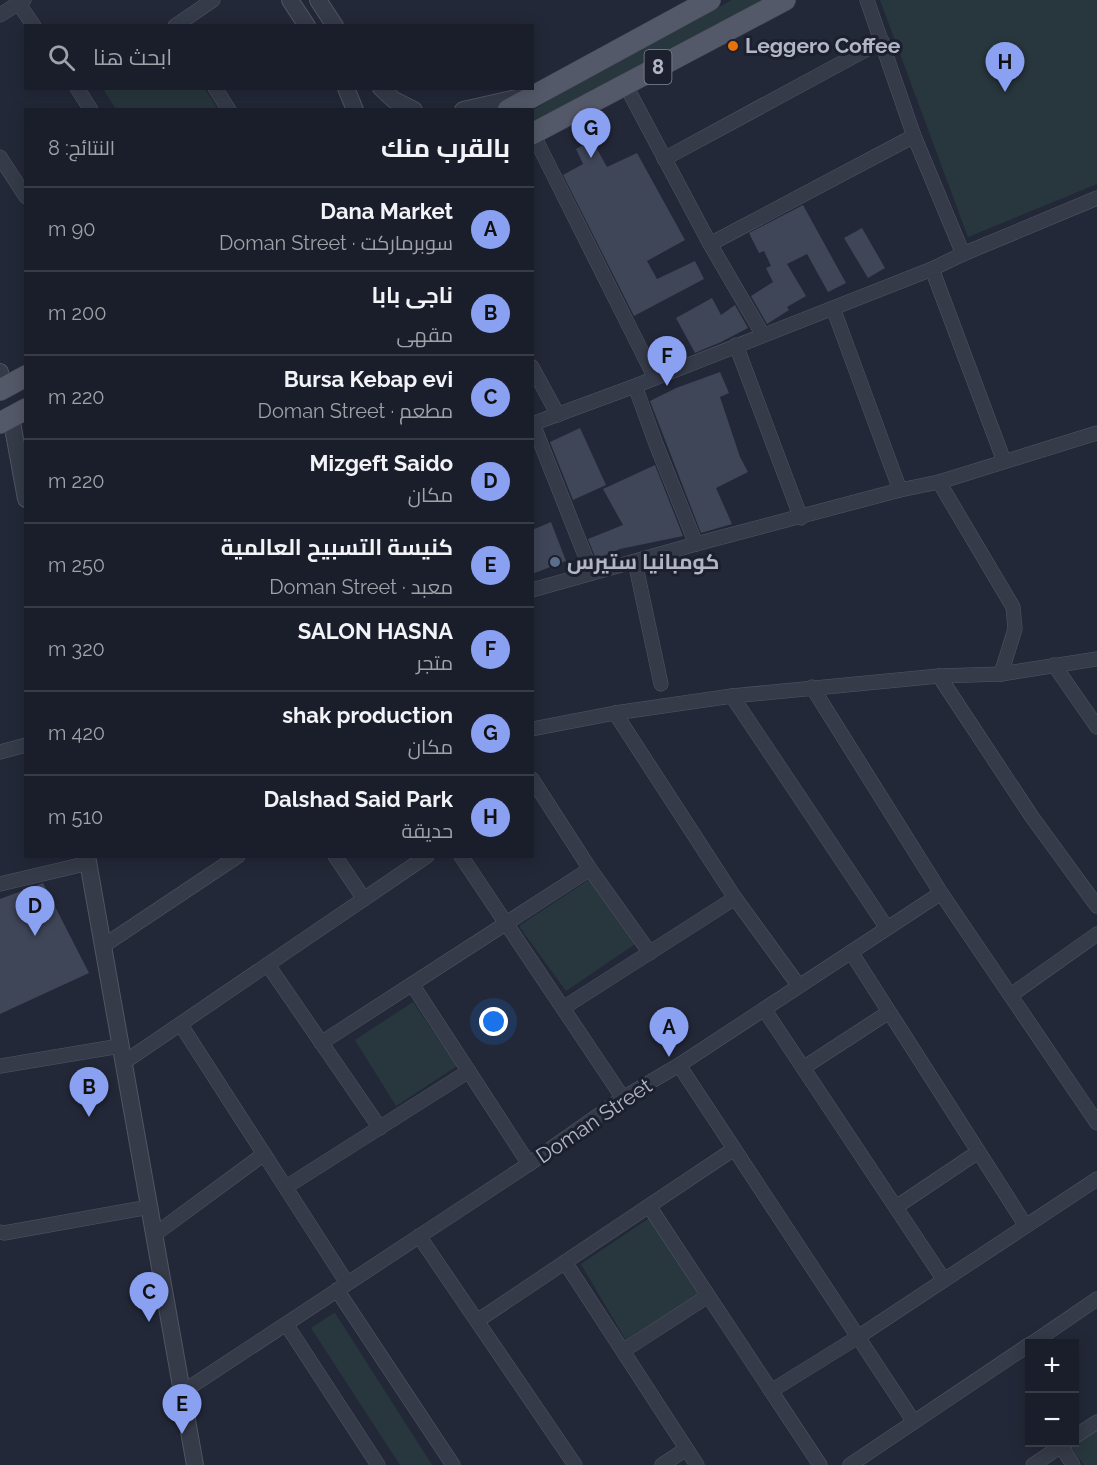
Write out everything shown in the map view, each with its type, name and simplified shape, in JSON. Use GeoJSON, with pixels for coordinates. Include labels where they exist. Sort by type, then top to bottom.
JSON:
{"type":"FeatureCollection","features":[{"type":"Feature","properties":{"kind":"main road","name":"8"},"geometry":{"type":"LineString","coordinates":[[511,108],[710,0]]}},
{"type":"Feature","properties":{"kind":"main road","name":"8"},"geometry":{"type":"LineString","coordinates":[[534,133],[784,0]]}},
{"type":"Feature","properties":{"kind":"main road"},"geometry":{"type":"LineString","coordinates":[[1,383],[24,377]]}},
{"type":"Feature","properties":{"kind":"street"},"geometry":{"type":"LineString","coordinates":[[177,24],[213,0]]}},
{"type":"Feature","properties":{"kind":"street"},"geometry":{"type":"LineString","coordinates":[[290,0],[306,24]]}},
{"type":"Feature","properties":{"kind":"street"},"geometry":{"type":"LineString","coordinates":[[318,0],[334,24]]}},
{"type":"Feature","properties":{"kind":"street"},"geometry":{"type":"LineString","coordinates":[[867,0],[914,136],[963,254]]}},
{"type":"Feature","properties":{"kind":"street"},"geometry":{"type":"LineString","coordinates":[[0,15],[22,2],[33,24]]}},
{"type":"Feature","properties":{"kind":"street"},"geometry":{"type":"LineString","coordinates":[[664,159],[882,41]]}},
{"type":"Feature","properties":{"kind":"street"},"geometry":{"type":"LineString","coordinates":[[625,84],[710,244],[763,335]]}},
{"type":"Feature","properties":{"kind":"street"},"geometry":{"type":"LineString","coordinates":[[79,90],[90,108]]}},
{"type":"Feature","properties":{"kind":"street"},"geometry":{"type":"LineString","coordinates":[[216,90],[228,108]]}},
{"type":"Feature","properties":{"kind":"street"},"geometry":{"type":"LineString","coordinates":[[347,90],[354,108]]}},
{"type":"Feature","properties":{"kind":"street"},"geometry":{"type":"LineString","coordinates":[[383,90],[394,100],[410,108]]}},
{"type":"Feature","properties":{"kind":"street"},"geometry":{"type":"LineString","coordinates":[[472,108],[535,94]]}},
{"type":"Feature","properties":{"kind":"street"},"geometry":{"type":"LineString","coordinates":[[534,136],[655,378]]}},
{"type":"Feature","properties":{"kind":"street"},"geometry":{"type":"LineString","coordinates":[[710,244],[914,136]]}},
{"type":"Feature","properties":{"kind":"street"},"geometry":{"type":"LineString","coordinates":[[0,157],[24,194]]}},
{"type":"Feature","properties":{"kind":"street"},"geometry":{"type":"LineString","coordinates":[[534,424],[932,269],[1097,198]]}},
{"type":"Feature","properties":{"kind":"street"},"geometry":{"type":"LineString","coordinates":[[932,269],[1004,461]]}},
{"type":"Feature","properties":{"kind":"street"},"geometry":{"type":"LineString","coordinates":[[833,308],[900,490]]}},
{"type":"Feature","properties":{"kind":"street"},"geometry":{"type":"LineString","coordinates":[[736,345],[801,518]]}},
{"type":"Feature","properties":{"kind":"street"},"geometry":{"type":"LineString","coordinates":[[534,371],[558,415]]}},
{"type":"Feature","properties":{"kind":"street"},"geometry":{"type":"LineString","coordinates":[[635,386],[696,544]]}},
{"type":"Feature","properties":{"kind":"street"},"geometry":{"type":"LineString","coordinates":[[12,416],[24,487]]}},
{"type":"Feature","properties":{"kind":"street"},"geometry":{"type":"LineString","coordinates":[[534,427],[592,573]]}},
{"type":"Feature","properties":{"kind":"street"},"geometry":{"type":"LineString","coordinates":[[534,589],[696,544],[900,490],[939,482],[1097,434]]}},
{"type":"Feature","properties":{"kind":"street"},"geometry":{"type":"LineString","coordinates":[[939,482],[1013,607],[1016,629],[1001,674]]}},
{"type":"Feature","properties":{"kind":"street"},"geometry":{"type":"LineString","coordinates":[[635,561],[661,684]]}},
{"type":"Feature","properties":{"kind":"street"},"geometry":{"type":"LineString","coordinates":[[534,729],[615,713],[732,696],[939,676],[1001,674],[1097,659]]}},
{"type":"Feature","properties":{"kind":"street"},"geometry":{"type":"LineString","coordinates":[[1054,664],[1097,727]]}},
{"type":"Feature","properties":{"kind":"street"},"geometry":{"type":"LineString","coordinates":[[939,676],[1032,817],[1097,906]]}},
{"type":"Feature","properties":{"kind":"street"},"geometry":{"type":"LineString","coordinates":[[812,687],[941,892],[1097,1123]]}},
{"type":"Feature","properties":{"kind":"street"},"geometry":{"type":"LineString","coordinates":[[732,696],[887,928]]}},
{"type":"Feature","properties":{"kind":"street"},"geometry":{"type":"LineString","coordinates":[[615,713],[735,898],[799,986]]}},
{"type":"Feature","properties":{"kind":"street"},"geometry":{"type":"LineString","coordinates":[[0,752],[24,746]]}},
{"type":"Feature","properties":{"kind":"street"},"geometry":{"type":"LineString","coordinates":[[534,783],[590,869],[650,953]]}},
{"type":"Feature","properties":{"kind":"street"},"geometry":{"type":"LineString","coordinates":[[103,946],[235,858]]}},
{"type":"Feature","properties":{"kind":"street"},"geometry":{"type":"LineString","coordinates":[[336,858],[364,899]]}},
{"type":"Feature","properties":{"kind":"street"},"geometry":{"type":"LineString","coordinates":[[0,1066],[122,1054],[181,1025],[424,858]]}},
{"type":"Feature","properties":{"kind":"street"},"geometry":{"type":"LineString","coordinates":[[462,858],[623,1098]]}},
{"type":"Feature","properties":{"kind":"street"},"geometry":{"type":"LineString","coordinates":[[0,884],[88,860],[195,1465]]}},
{"type":"Feature","properties":{"kind":"street"},"geometry":{"type":"LineString","coordinates":[[321,1043],[590,869]]}},
{"type":"Feature","properties":{"kind":"street","name":"Doman Street"},"geometry":{"type":"LineString","coordinates":[[181,1392],[529,1164],[623,1098],[679,1065],[941,892]]}},
{"type":"Feature","properties":{"kind":"street"},"geometry":{"type":"LineString","coordinates":[[563,1008],[735,898]]}},
{"type":"Feature","properties":{"kind":"street"},"geometry":{"type":"LineString","coordinates":[[1011,995],[1097,934]]}},
{"type":"Feature","properties":{"kind":"street"},"geometry":{"type":"LineString","coordinates":[[851,952],[1026,1226]]}},
{"type":"Feature","properties":{"kind":"street"},"geometry":{"type":"LineString","coordinates":[[268,965],[380,1128]]}},
{"type":"Feature","properties":{"kind":"street"},"geometry":{"type":"LineString","coordinates":[[412,984],[529,1164]]}},
{"type":"Feature","properties":{"kind":"street"},"geometry":{"type":"LineString","coordinates":[[764,1009],[944,1280]]}},
{"type":"Feature","properties":{"kind":"street"},"geometry":{"type":"LineString","coordinates":[[803,1068],[889,1012]]}},
{"type":"Feature","properties":{"kind":"street"},"geometry":{"type":"LineString","coordinates":[[181,1025],[286,1187],[342,1287],[453,1465]]}},
{"type":"Feature","properties":{"kind":"street"},"geometry":{"type":"LineString","coordinates":[[679,1065],[914,1422]]}},
{"type":"Feature","properties":{"kind":"street"},"geometry":{"type":"LineString","coordinates":[[286,1187],[469,1071]]}},
{"type":"Feature","properties":{"kind":"street"},"geometry":{"type":"LineString","coordinates":[[477,1321],[734,1149]]}},
{"type":"Feature","properties":{"kind":"street"},"geometry":{"type":"LineString","coordinates":[[896,1207],[978,1152]]}},
{"type":"Feature","properties":{"kind":"street"},"geometry":{"type":"LineString","coordinates":[[154,1235],[264,1154]]}},
{"type":"Feature","properties":{"kind":"street"},"geometry":{"type":"LineString","coordinates":[[771,1391],[858,1337],[1097,1179]]}},
{"type":"Feature","properties":{"kind":"street"},"geometry":{"type":"LineString","coordinates":[[649,1206],[820,1465]]}},
{"type":"Feature","properties":{"kind":"street"},"geometry":{"type":"LineString","coordinates":[[0,1232],[149,1207]]}},
{"type":"Feature","properties":{"kind":"street"},"geometry":{"type":"LineString","coordinates":[[419,1236],[575,1465]]}},
{"type":"Feature","properties":{"kind":"street"},"geometry":{"type":"LineString","coordinates":[[565,1262],[697,1465]]}},
{"type":"Feature","properties":{"kind":"street"},"geometry":{"type":"LineString","coordinates":[[623,1351],[708,1296]]}},
{"type":"Feature","properties":{"kind":"street"},"geometry":{"type":"LineString","coordinates":[[1037,1339],[1097,1299]]}},
{"type":"Feature","properties":{"kind":"street"},"geometry":{"type":"LineString","coordinates":[[286,1324],[378,1465]]}},
{"type":"Feature","properties":{"kind":"street"},"geometry":{"type":"LineString","coordinates":[[850,1465],[1025,1347]]}},
{"type":"Feature","properties":{"kind":"street"},"geometry":{"type":"LineString","coordinates":[[1079,1434],[1097,1422]]}},
{"type":"Feature","properties":{"kind":"street"},"geometry":{"type":"LineString","coordinates":[[1033,1465],[1060,1447]]}},
{"type":"Feature","properties":{"kind":"street"},"geometry":{"type":"LineString","coordinates":[[1065,1447],[1072,1465]]}},
{"type":"Feature","properties":{"kind":"street"},"geometry":{"type":"LineString","coordinates":[[662,1465],[687,1449]]}},
{"type":"Feature","properties":{"kind":"shaded area"},"geometry":{"type":"Polygon","coordinates":[[[732,0],[764,0],[534,121],[534,110],[732,0]]]}},
{"type":"Feature","properties":{"kind":"shaded area"},"geometry":{"type":"Polygon","coordinates":[[[880,0],[1097,0],[1097,184],[968,237],[880,0]]]}},
{"type":"Feature","properties":{"kind":"shaded area"},"geometry":{"type":"Polygon","coordinates":[[[104,90],[206,90],[217,108],[115,108],[104,90]]]}},
{"type":"Feature","properties":{"kind":"shaded area"},"geometry":{"type":"Polygon","coordinates":[[[590,879],[635,944],[566,991],[519,926],[590,879]]]}},
{"type":"Feature","properties":{"kind":"shaded area"},"geometry":{"type":"Polygon","coordinates":[[[413,1002],[457,1066],[396,1106],[355,1040],[413,1002]]]}},
{"type":"Feature","properties":{"kind":"shaded area"},"geometry":{"type":"Polygon","coordinates":[[[651,1217],[700,1294],[627,1342],[581,1264],[651,1217]]]}},
{"type":"Feature","properties":{"kind":"shaded area"},"geometry":{"type":"Polygon","coordinates":[[[334,1313],[432,1465],[400,1465],[311,1328],[334,1313]]]}},
{"type":"Feature","properties":{"kind":"shaded area"},"geometry":{"type":"Polygon","coordinates":[[[1097,1429],[1097,1465],[1084,1465],[1070,1447],[1079,1447],[1079,1441],[1097,1429]]]}},
{"type":"Feature","properties":{"kind":"building"},"geometry":{"type":"Polygon","coordinates":[[[592,140],[607,167],[637,153],[685,240],[647,261],[657,279],[695,261],[704,279],[634,316],[563,175],[583,164],[576,149],[592,140]]]}},
{"type":"Feature","properties":{"kind":"building"},"geometry":{"type":"Polygon","coordinates":[[[803,205],[846,283],[828,292],[807,254],[787,264],[806,296],[787,307],[789,310],[767,324],[751,296],[773,282],[766,268],[771,266],[764,251],[759,253],[749,233],[803,205]]]}},
{"type":"Feature","properties":{"kind":"building"},"geometry":{"type":"Polygon","coordinates":[[[862,228],[885,268],[868,278],[844,238],[862,228]]]}},
{"type":"Feature","properties":{"kind":"building"},"geometry":{"type":"Polygon","coordinates":[[[712,298],[721,315],[735,305],[748,328],[695,353],[676,318],[712,298]]]}},
{"type":"Feature","properties":{"kind":"building"},"geometry":{"type":"Polygon","coordinates":[[[720,372],[729,393],[720,397],[740,457],[748,472],[716,488],[732,524],[701,533],[650,401],[676,388],[720,372]]]}},
{"type":"Feature","properties":{"kind":"building"},"geometry":{"type":"Polygon","coordinates":[[[580,428],[606,485],[573,500],[550,442],[580,428]]]}},
{"type":"Feature","properties":{"kind":"building"},"geometry":{"type":"Polygon","coordinates":[[[655,465],[683,536],[620,549],[596,559],[588,539],[623,525],[603,489],[655,465]]]}},
{"type":"Feature","properties":{"kind":"building"},"geometry":{"type":"Polygon","coordinates":[[[551,522],[566,561],[534,573],[534,529],[551,522]]]}},
{"type":"Feature","properties":{"kind":"building"},"geometry":{"type":"Polygon","coordinates":[[[43,883],[89,973],[0,1014],[0,899],[43,883]]]}},
{"type":"Feature","properties":{"kind":"place","name":"Leggero Coffee"},"geometry":{"type":"Point","coordinates":[733,46]}},
{"type":"Feature","properties":{"kind":"place","name":"Dalshad Said Park"},"geometry":{"type":"Point","coordinates":[1005,92]}},
{"type":"Feature","properties":{"kind":"place","name":"shak production"},"geometry":{"type":"Point","coordinates":[591,158]}},
{"type":"Feature","properties":{"kind":"place","name":"SALON HASNA"},"geometry":{"type":"Point","coordinates":[667,386]}},
{"type":"Feature","properties":{"kind":"place","name":"كومبانيا ستيرس"},"geometry":{"type":"Point","coordinates":[555,562]}},
{"type":"Feature","properties":{"kind":"place","name":"Mizgeft Saido"},"geometry":{"type":"Point","coordinates":[35,936]}},
{"type":"Feature","properties":{"kind":"place","name":"Dana Market"},"geometry":{"type":"Point","coordinates":[669,1057]}},
{"type":"Feature","properties":{"kind":"place","name":"ناجى بابا"},"geometry":{"type":"Point","coordinates":[89,1117]}},
{"type":"Feature","properties":{"kind":"place","name":"Bursa Kebap evi"},"geometry":{"type":"Point","coordinates":[149,1322]}},
{"type":"Feature","properties":{"kind":"place","name":"كنيسة التسبيح العالمية"},"geometry":{"type":"Point","coordinates":[182,1434]}}]}
